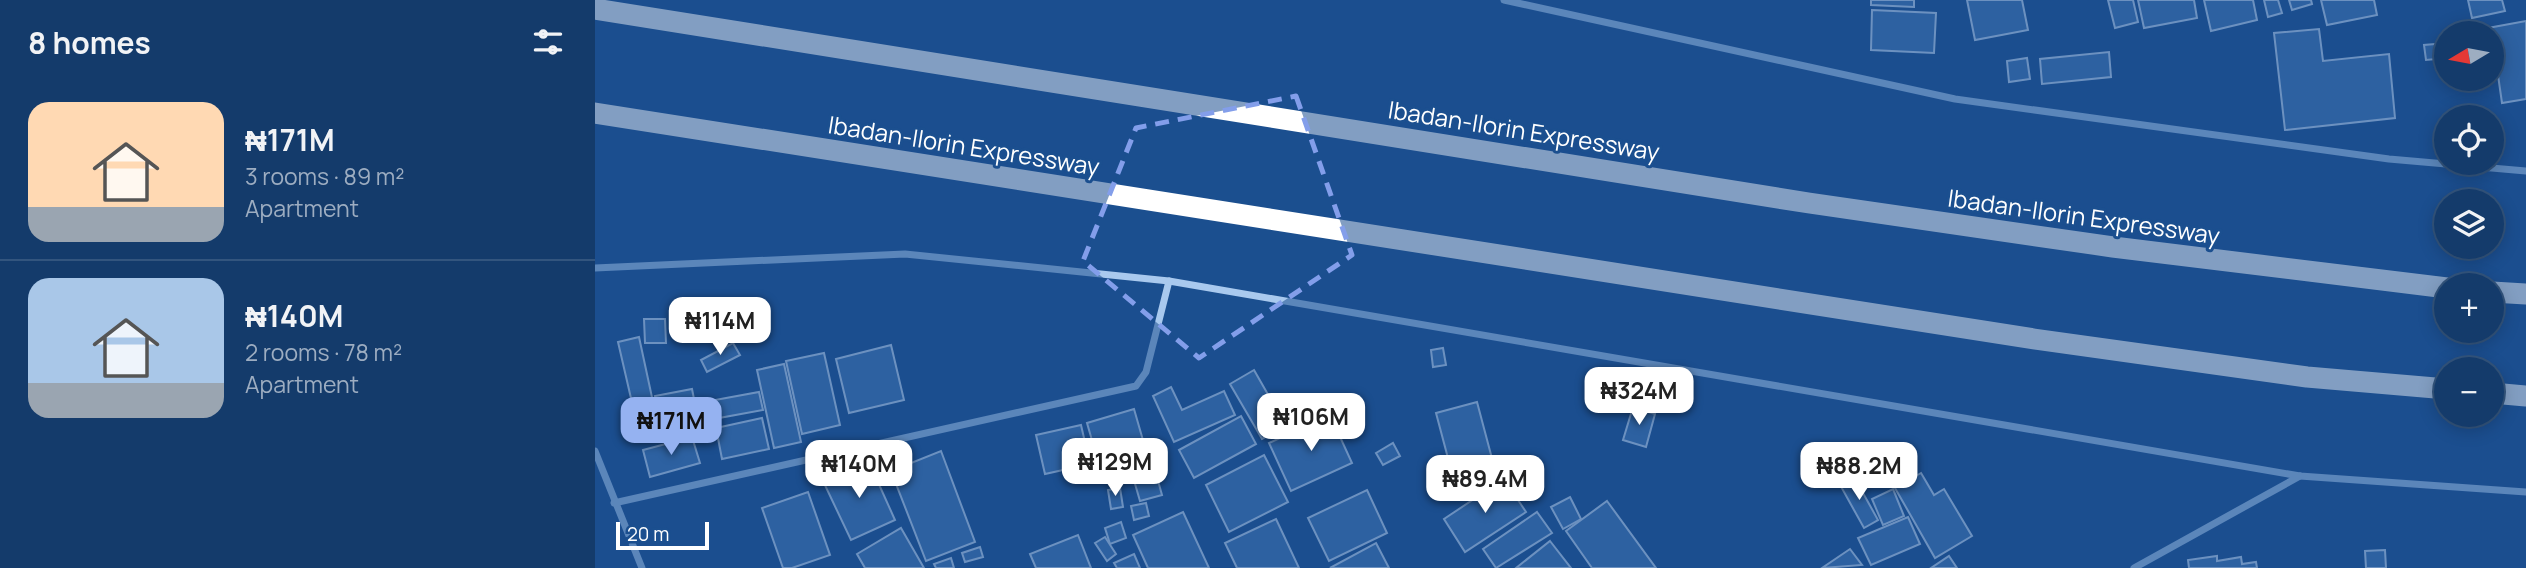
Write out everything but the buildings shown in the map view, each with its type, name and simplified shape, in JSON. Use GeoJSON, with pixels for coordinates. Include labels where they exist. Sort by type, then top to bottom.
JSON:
{"type":"FeatureCollection","features":[{"type":"Feature","properties":{"kind":"highway","name":"Ibadan-Ilorin Expressway"},"geometry":{"type":"LineString","coordinates":[[595,9],[1823,205],[2113,247],[2434,286]]}},
{"type":"Feature","properties":{"kind":"highway","name":"Ibadan-Ilorin Expressway"},"geometry":{"type":"LineString","coordinates":[[595,113],[2034,339],[2307,377],[2434,388]]}},
{"type":"Feature","properties":{"kind":"highway"},"geometry":{"type":"LineString","coordinates":[[2504,293],[2526,294]]}},
{"type":"Feature","properties":{"kind":"highway"},"geometry":{"type":"LineString","coordinates":[[2504,394],[2526,396]]}},
{"type":"Feature","properties":{"kind":"street"},"geometry":{"type":"LineString","coordinates":[[1504,0],[1955,99],[2389,159],[2526,170]]}},
{"type":"Feature","properties":{"kind":"street"},"geometry":{"type":"LineString","coordinates":[[595,268],[905,254],[1169,281],[2300,476],[2526,492]]}},
{"type":"Feature","properties":{"kind":"street"},"geometry":{"type":"LineString","coordinates":[[614,503],[1136,386],[1146,372],[1169,281]]}},
{"type":"Feature","properties":{"kind":"street"},"geometry":{"type":"LineString","coordinates":[[595,451],[642,568]]}},
{"type":"Feature","properties":{"kind":"street"},"geometry":{"type":"LineString","coordinates":[[2134,568],[2300,476]]}},
{"type":"Feature","properties":{"kind":"highlighted area"},"geometry":{"type":"Polygon","coordinates":[[[1296,96],[1352,255],[1199,358],[1083,261],[1136,128],[1296,96]]]}}]}
